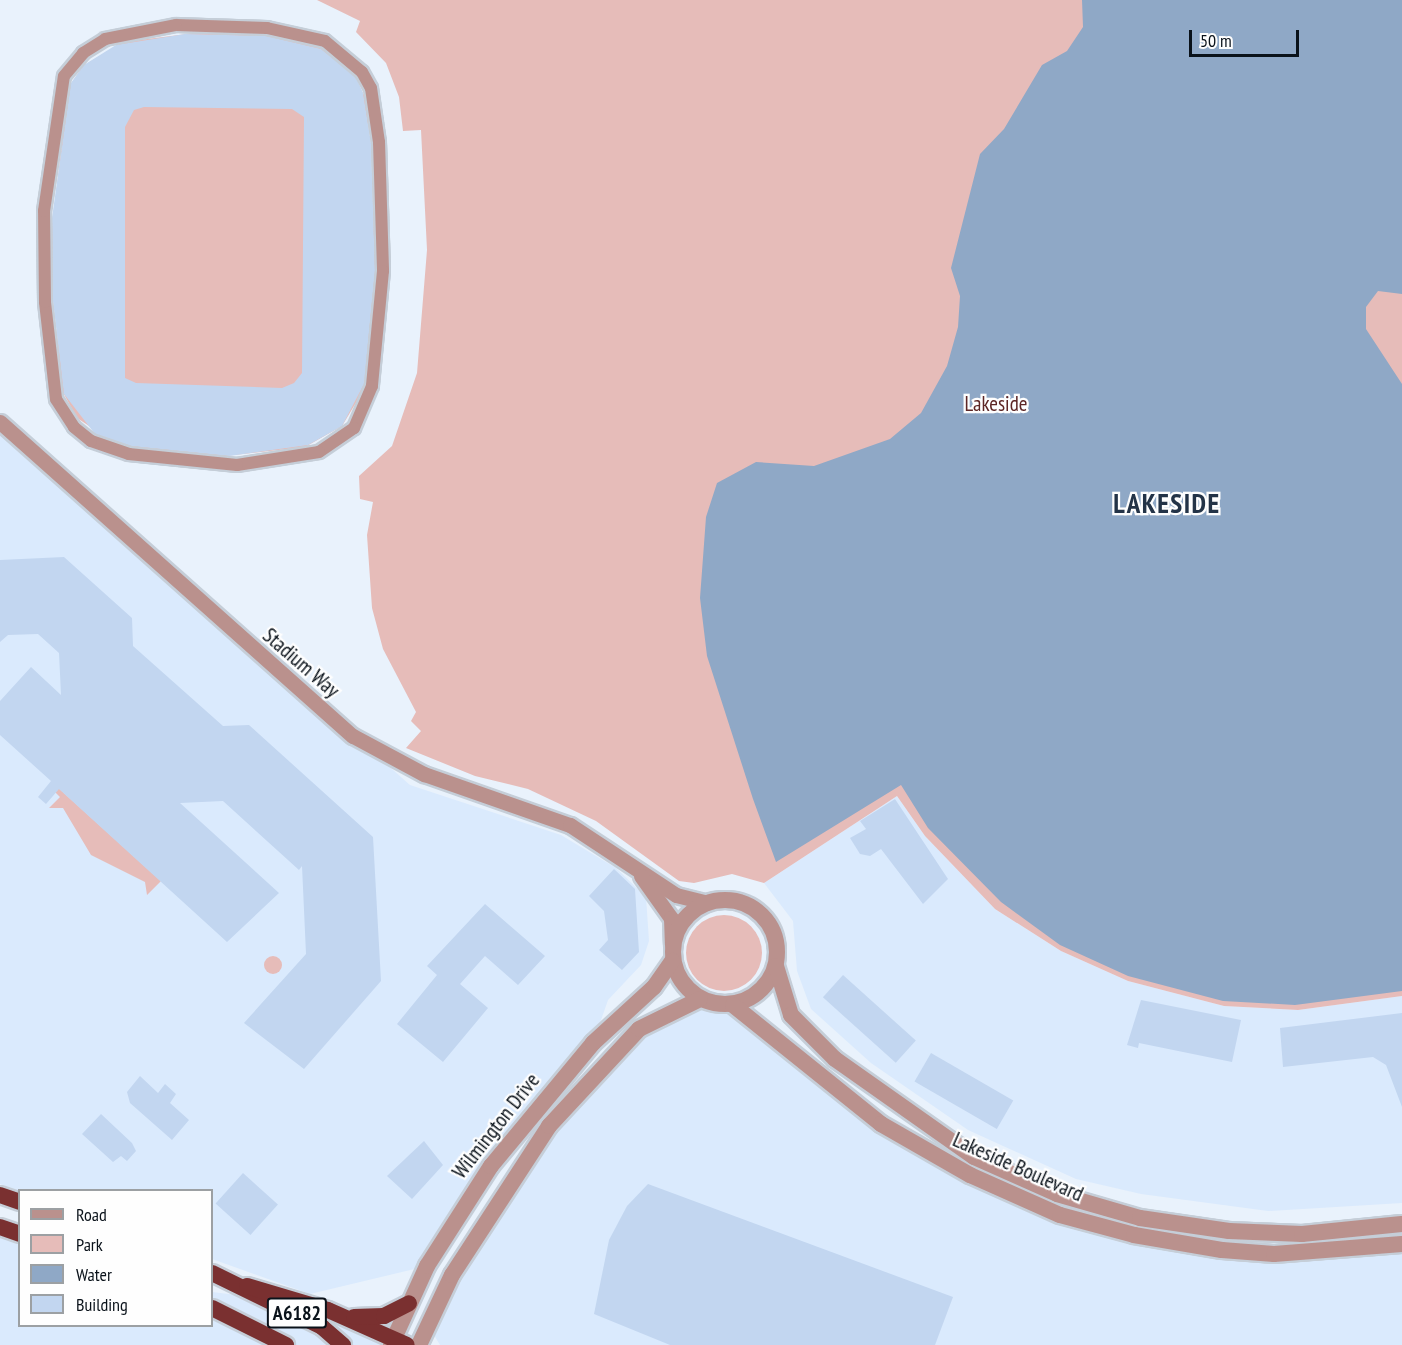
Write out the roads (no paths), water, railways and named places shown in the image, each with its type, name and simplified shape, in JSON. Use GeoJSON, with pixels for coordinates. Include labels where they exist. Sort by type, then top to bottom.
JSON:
{"type":"FeatureCollection","features":[{"type":"Feature","properties":{"kind":"highway"},"geometry":{"type":"LineString","coordinates":[[0,1195],[18,1201]]}},
{"type":"Feature","properties":{"kind":"highway"},"geometry":{"type":"LineString","coordinates":[[0,1227],[18,1233]]}},
{"type":"Feature","properties":{"kind":"highway","name":"A6182"},"geometry":{"type":"LineString","coordinates":[[213,1273],[247,1286],[322,1327],[343,1345]]}},
{"type":"Feature","properties":{"kind":"highway"},"geometry":{"type":"LineString","coordinates":[[247,1286],[336,1313],[397,1343]]}},
{"type":"Feature","properties":{"kind":"highway"},"geometry":{"type":"LineString","coordinates":[[336,1313],[384,1316],[409,1303]]}},
{"type":"Feature","properties":{"kind":"highway","name":"A6182"},"geometry":{"type":"LineString","coordinates":[[213,1309],[285,1345]]}},
{"type":"Feature","properties":{"kind":"street"},"geometry":{"type":"LineString","coordinates":[[176,26],[296,32],[326,40],[346,55],[362,72],[377,109],[383,198],[381,318],[372,386],[354,428],[319,452],[237,465],[129,454],[91,441],[74,427],[56,399],[50,363],[44,211],[57,98],[64,76],[82,53],[105,39],[176,26]]}},
{"type":"Feature","properties":{"kind":"street","name":"Stadium Way"},"geometry":{"type":"LineString","coordinates":[[0,422],[353,736],[424,774],[530,807],[625,857],[676,895],[707,903]]}},
{"type":"Feature","properties":{"kind":"street","name":"Stadium Way"},"geometry":{"type":"LineString","coordinates":[[625,857],[671,918],[672,944]]}},
{"type":"Feature","properties":{"kind":"street"},"geometry":{"type":"LineString","coordinates":[[737,901],[761,914],[777,942],[776,966],[754,997],[733,1005],[700,999],[682,983],[672,962],[672,944],[686,917],[707,903],[737,901]]}},
{"type":"Feature","properties":{"kind":"street","name":"Wilmington Drive"},"geometry":{"type":"LineString","coordinates":[[397,1343],[409,1303],[451,1224],[491,1166],[593,1043],[654,987],[672,962]]}},
{"type":"Feature","properties":{"kind":"street","name":"Lakeside Boulevard"},"geometry":{"type":"LineString","coordinates":[[776,966],[791,1015],[835,1059],[974,1157],[1057,1194],[1140,1218],[1229,1231],[1324,1233],[1402,1224]]}},
{"type":"Feature","properties":{"kind":"street","name":"Wilmington Drive"},"geometry":{"type":"LineString","coordinates":[[419,1345],[452,1275],[555,1119],[639,1029],[700,999]]}},
{"type":"Feature","properties":{"kind":"street","name":"Lakeside Boulevard"},"geometry":{"type":"LineString","coordinates":[[733,1005],[881,1124],[970,1174],[1060,1215],[1134,1235],[1222,1250],[1274,1254],[1402,1244]]}},
{"type":"Feature","properties":{"kind":"water","name":"Lakeside"},"geometry":{"type":"Polygon","coordinates":[[[1082,0],[1402,0],[1402,294],[1378,291],[1366,307],[1366,329],[1402,384],[1402,991],[1295,1005],[1223,1001],[1128,976],[1060,945],[1001,902],[928,828],[901,785],[776,862],[753,799],[707,656],[700,598],[706,517],[717,483],[756,462],[814,466],[890,439],[921,413],[947,366],[958,327],[960,296],[951,268],[980,154],[1004,129],[1042,65],[1067,51],[1083,27],[1082,0]]]}},
{"type":"Feature","properties":{"kind":"district","name":"LAKESIDE"},"geometry":{"type":"Point","coordinates":[1167,504]}}]}
